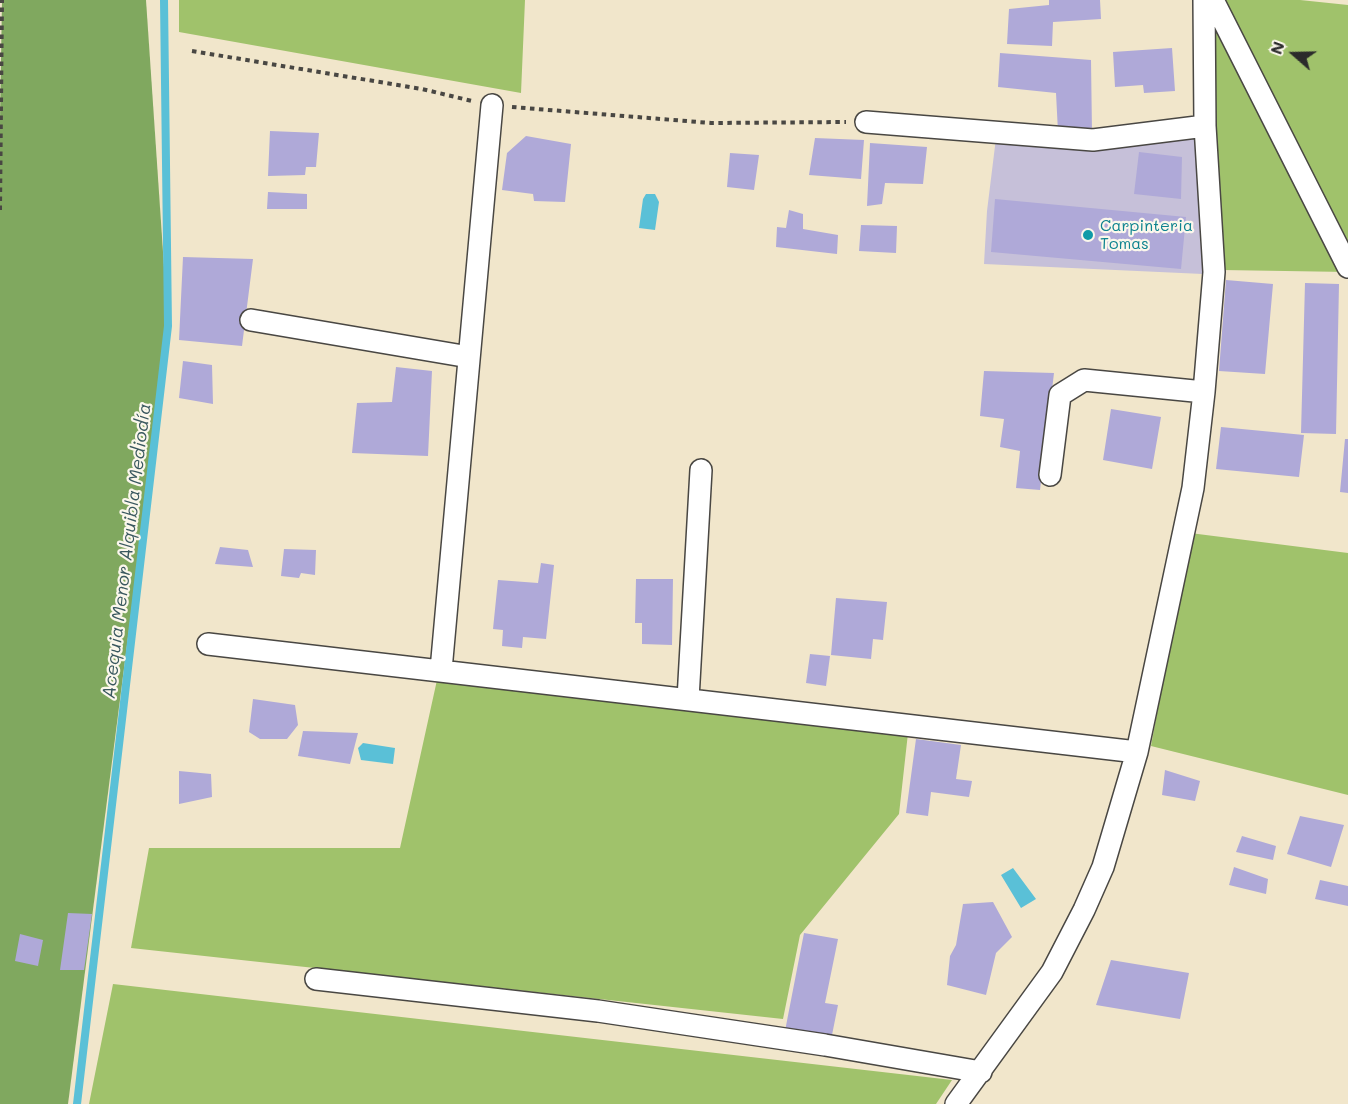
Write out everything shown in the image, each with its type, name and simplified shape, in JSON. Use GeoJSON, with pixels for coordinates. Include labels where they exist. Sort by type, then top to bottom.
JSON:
{"type":"FeatureCollection","features":[{"type":"Feature","properties":{"kind":"street"},"geometry":{"type":"LineString","coordinates":[[956,1104],[1052,972],[1103,867],[1137,752],[1193,488],[1204,392],[1214,272],[1205,126],[1204,0]]}},
{"type":"Feature","properties":{"kind":"street"},"geometry":{"type":"LineString","coordinates":[[1213,0],[1348,267]]}},
{"type":"Feature","properties":{"kind":"street"},"geometry":{"type":"LineString","coordinates":[[441,670],[492,105]]}},
{"type":"Feature","properties":{"kind":"street"},"geometry":{"type":"LineString","coordinates":[[866,122],[1093,140],[1205,126]]}},
{"type":"Feature","properties":{"kind":"street"},"geometry":{"type":"LineString","coordinates":[[251,320],[469,357]]}},
{"type":"Feature","properties":{"kind":"street"},"geometry":{"type":"LineString","coordinates":[[1050,475],[1060,394],[1084,380],[1204,392]]}},
{"type":"Feature","properties":{"kind":"street"},"geometry":{"type":"LineString","coordinates":[[688,699],[701,470]]}},
{"type":"Feature","properties":{"kind":"street"},"geometry":{"type":"LineString","coordinates":[[208,644],[1137,752]]}},
{"type":"Feature","properties":{"kind":"street"},"geometry":{"type":"LineString","coordinates":[[316,979],[598,1011],[825,1045],[981,1072]]}},
{"type":"Feature","properties":{"kind":"path"},"geometry":{"type":"LineString","coordinates":[[0,210],[2,0]]}},
{"type":"Feature","properties":{"kind":"path"},"geometry":{"type":"LineString","coordinates":[[192,51],[422,89],[492,105],[711,123],[866,122]]}},
{"type":"Feature","properties":{"kind":"shaded area"},"geometry":{"type":"Polygon","coordinates":[[[1199,136],[1203,274],[984,264],[987,211],[996,138],[1139,145],[1199,136]]]}},
{"type":"Feature","properties":{"kind":"green space"},"geometry":{"type":"Polygon","coordinates":[[[2,0],[146,0],[168,326],[68,1104],[0,1104],[2,0]]]}},
{"type":"Feature","properties":{"kind":"green space"},"geometry":{"type":"Polygon","coordinates":[[[179,0],[525,0],[521,93],[179,32],[179,0]]]}},
{"type":"Feature","properties":{"kind":"green space"},"geometry":{"type":"Polygon","coordinates":[[[1211,0],[1300,0],[1348,5],[1348,272],[1222,270],[1211,0]]]}},
{"type":"Feature","properties":{"kind":"green space"},"geometry":{"type":"Polygon","coordinates":[[[1190,533],[1348,553],[1348,795],[1151,746],[1190,533]]]}},
{"type":"Feature","properties":{"kind":"green space"},"geometry":{"type":"Polygon","coordinates":[[[437,680],[908,733],[899,814],[800,935],[783,1019],[131,948],[149,848],[400,848],[437,680]]]}},
{"type":"Feature","properties":{"kind":"green space"},"geometry":{"type":"Polygon","coordinates":[[[113,984],[952,1080],[936,1104],[89,1104],[113,984]]]}},
{"type":"Feature","properties":{"kind":"water"},"geometry":{"type":"Polygon","coordinates":[[[646,194],[655,194],[659,202],[655,230],[639,228],[643,199],[646,194]]]}},
{"type":"Feature","properties":{"kind":"water"},"geometry":{"type":"Polygon","coordinates":[[[363,743],[395,748],[393,764],[361,760],[358,748],[363,743]]]}},
{"type":"Feature","properties":{"kind":"water"},"geometry":{"type":"Polygon","coordinates":[[[1013,868],[1036,899],[1021,908],[1001,875],[1013,868]]]}},
{"type":"Feature","properties":{"kind":"building"},"geometry":{"type":"Polygon","coordinates":[[[1049,0],[1100,0],[1101,19],[1053,22],[1052,46],[1007,44],[1009,9],[1049,5],[1049,0]]]}},
{"type":"Feature","properties":{"kind":"building"},"geometry":{"type":"Polygon","coordinates":[[[1172,48],[1175,91],[1144,93],[1143,85],[1115,87],[1113,52],[1172,48]]]}},
{"type":"Feature","properties":{"kind":"building"},"geometry":{"type":"Polygon","coordinates":[[[1000,53],[1091,60],[1092,133],[1058,132],[1056,93],[998,87],[1000,53]]]}},
{"type":"Feature","properties":{"kind":"building"},"geometry":{"type":"Polygon","coordinates":[[[270,131],[319,133],[316,167],[306,167],[305,175],[268,176],[270,131]]]}},
{"type":"Feature","properties":{"kind":"building"},"geometry":{"type":"Polygon","coordinates":[[[526,136],[571,144],[565,202],[534,201],[533,194],[502,190],[507,153],[526,136]]]}},
{"type":"Feature","properties":{"kind":"building"},"geometry":{"type":"Polygon","coordinates":[[[815,138],[864,140],[861,179],[809,175],[815,138]]]}},
{"type":"Feature","properties":{"kind":"building"},"geometry":{"type":"Polygon","coordinates":[[[870,143],[927,147],[923,184],[885,183],[882,204],[867,206],[870,143]]]}},
{"type":"Feature","properties":{"kind":"building"},"geometry":{"type":"Polygon","coordinates":[[[1139,152],[1182,157],[1181,199],[1134,194],[1139,152]]]}},
{"type":"Feature","properties":{"kind":"building"},"geometry":{"type":"Polygon","coordinates":[[[730,153],[759,155],[754,190],[727,187],[730,153]]]}},
{"type":"Feature","properties":{"kind":"building"},"geometry":{"type":"Polygon","coordinates":[[[268,192],[307,194],[307,209],[267,209],[268,192]]]}},
{"type":"Feature","properties":{"kind":"building","name":"Carpinteria Tomas"},"geometry":{"type":"Polygon","coordinates":[[[995,199],[1186,217],[1181,269],[991,252],[995,199]]]}},
{"type":"Feature","properties":{"kind":"building"},"geometry":{"type":"Polygon","coordinates":[[[789,210],[803,214],[803,229],[838,235],[837,254],[776,247],[777,227],[786,228],[789,210]]]}},
{"type":"Feature","properties":{"kind":"building"},"geometry":{"type":"Polygon","coordinates":[[[861,225],[897,226],[896,253],[859,251],[861,225]]]}},
{"type":"Feature","properties":{"kind":"building"},"geometry":{"type":"Polygon","coordinates":[[[183,257],[253,259],[242,346],[179,340],[183,257]]]}},
{"type":"Feature","properties":{"kind":"building"},"geometry":{"type":"Polygon","coordinates":[[[1226,280],[1273,284],[1265,374],[1219,371],[1226,280]]]}},
{"type":"Feature","properties":{"kind":"building"},"geometry":{"type":"Polygon","coordinates":[[[1305,283],[1339,284],[1336,434],[1301,433],[1305,283]]]}},
{"type":"Feature","properties":{"kind":"building"},"geometry":{"type":"Polygon","coordinates":[[[183,361],[212,365],[213,404],[179,398],[183,361]]]}},
{"type":"Feature","properties":{"kind":"building"},"geometry":{"type":"Polygon","coordinates":[[[396,367],[432,371],[428,456],[352,453],[357,403],[392,402],[396,367]]]}},
{"type":"Feature","properties":{"kind":"building"},"geometry":{"type":"Polygon","coordinates":[[[984,371],[1054,373],[1040,490],[1016,488],[1020,451],[1000,447],[1004,419],[980,416],[984,371]]]}},
{"type":"Feature","properties":{"kind":"building"},"geometry":{"type":"Polygon","coordinates":[[[1111,409],[1161,417],[1152,469],[1103,460],[1111,409]]]}},
{"type":"Feature","properties":{"kind":"building"},"geometry":{"type":"Polygon","coordinates":[[[1221,427],[1304,435],[1299,477],[1216,469],[1221,427]]]}},
{"type":"Feature","properties":{"kind":"building"},"geometry":{"type":"Polygon","coordinates":[[[1345,439],[1348,439],[1348,493],[1340,492],[1345,439]]]}},
{"type":"Feature","properties":{"kind":"building"},"geometry":{"type":"Polygon","coordinates":[[[220,547],[248,550],[253,567],[215,564],[220,547]]]}},
{"type":"Feature","properties":{"kind":"building"},"geometry":{"type":"Polygon","coordinates":[[[284,549],[316,550],[315,575],[301,573],[299,578],[281,576],[284,549]]]}},
{"type":"Feature","properties":{"kind":"building"},"geometry":{"type":"Polygon","coordinates":[[[541,563],[554,565],[546,639],[523,637],[522,648],[502,646],[503,630],[493,629],[498,580],[538,583],[541,563]]]}},
{"type":"Feature","properties":{"kind":"building"},"geometry":{"type":"Polygon","coordinates":[[[636,579],[673,579],[672,645],[642,644],[642,623],[635,623],[636,579]]]}},
{"type":"Feature","properties":{"kind":"building"},"geometry":{"type":"Polygon","coordinates":[[[836,598],[887,602],[883,640],[873,639],[871,659],[831,655],[836,598]]]}},
{"type":"Feature","properties":{"kind":"building"},"geometry":{"type":"Polygon","coordinates":[[[810,654],[830,656],[826,686],[806,683],[810,654]]]}},
{"type":"Feature","properties":{"kind":"building"},"geometry":{"type":"Polygon","coordinates":[[[253,699],[295,705],[298,725],[287,739],[260,739],[249,732],[253,699]]]}},
{"type":"Feature","properties":{"kind":"building"},"geometry":{"type":"Polygon","coordinates":[[[303,731],[358,733],[350,764],[298,756],[303,731]]]}},
{"type":"Feature","properties":{"kind":"building"},"geometry":{"type":"Polygon","coordinates":[[[916,739],[961,745],[956,779],[972,781],[969,797],[931,792],[928,816],[906,813],[916,739]]]}},
{"type":"Feature","properties":{"kind":"building"},"geometry":{"type":"Polygon","coordinates":[[[1165,770],[1200,781],[1195,801],[1162,795],[1165,770]]]}},
{"type":"Feature","properties":{"kind":"building"},"geometry":{"type":"Polygon","coordinates":[[[179,771],[211,774],[212,797],[179,804],[179,771]]]}},
{"type":"Feature","properties":{"kind":"building"},"geometry":{"type":"Polygon","coordinates":[[[1300,816],[1344,825],[1331,867],[1287,854],[1300,816]]]}},
{"type":"Feature","properties":{"kind":"building"},"geometry":{"type":"Polygon","coordinates":[[[1242,836],[1276,846],[1273,860],[1236,852],[1242,836]]]}},
{"type":"Feature","properties":{"kind":"building"},"geometry":{"type":"Polygon","coordinates":[[[1234,867],[1268,879],[1266,894],[1229,885],[1234,867]]]}},
{"type":"Feature","properties":{"kind":"building"},"geometry":{"type":"Polygon","coordinates":[[[1320,880],[1348,886],[1348,906],[1315,899],[1320,880]]]}},
{"type":"Feature","properties":{"kind":"building"},"geometry":{"type":"Polygon","coordinates":[[[993,902],[1012,937],[996,953],[986,995],[947,985],[950,956],[956,945],[963,904],[993,902]]]}},
{"type":"Feature","properties":{"kind":"building"},"geometry":{"type":"Polygon","coordinates":[[[68,913],[92,914],[84,970],[60,970],[68,913]]]}},
{"type":"Feature","properties":{"kind":"building"},"geometry":{"type":"Polygon","coordinates":[[[804,933],[838,939],[825,1003],[838,1005],[831,1040],[785,1031],[804,933]]]}},
{"type":"Feature","properties":{"kind":"building"},"geometry":{"type":"Polygon","coordinates":[[[20,934],[43,940],[38,966],[15,961],[20,934]]]}},
{"type":"Feature","properties":{"kind":"building"},"geometry":{"type":"Polygon","coordinates":[[[1111,960],[1189,973],[1180,1019],[1096,1005],[1111,960]]]}},
{"type":"Feature","properties":{"kind":"waterway","name":"Acequia Menor Alquibla Mediodía"},"geometry":{"type":"LineString","coordinates":[[77,1104],[168,326],[164,0]]}},
{"type":"Feature","properties":{"kind":"place","name":"Carpinteria Tomas"},"geometry":{"type":"Point","coordinates":[1088,235]}}]}
